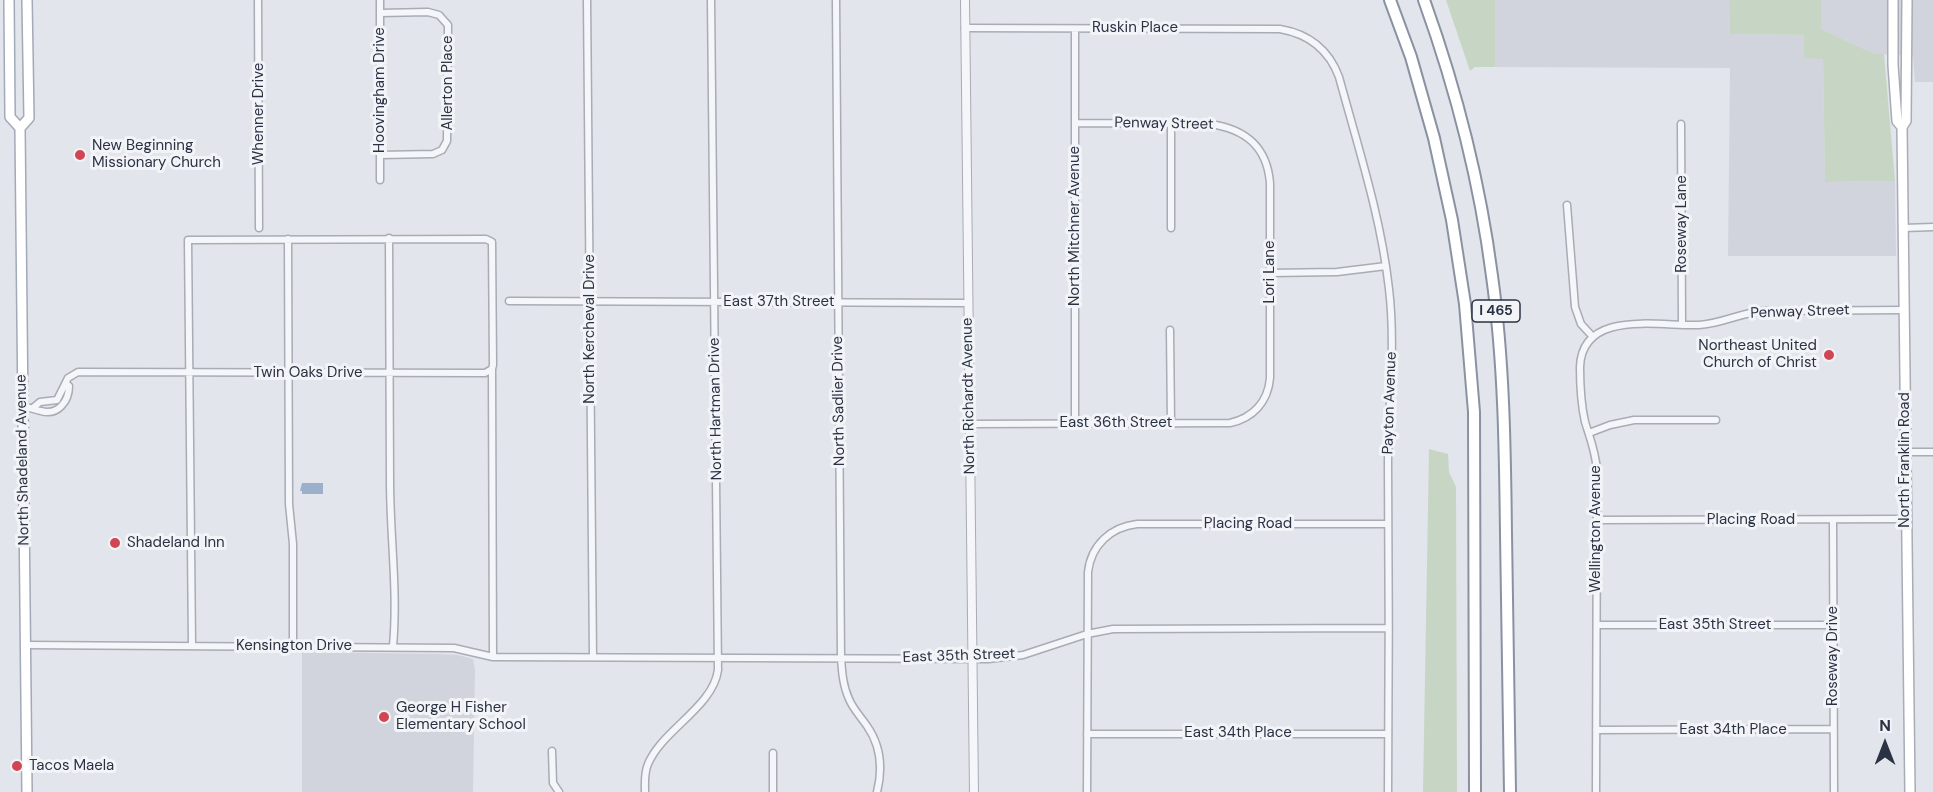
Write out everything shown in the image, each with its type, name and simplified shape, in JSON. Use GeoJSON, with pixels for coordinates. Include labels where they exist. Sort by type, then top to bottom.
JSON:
{"type":"FeatureCollection","features":[{"type":"Feature","properties":{"kind":"highway","name":"I 465"},"geometry":{"type":"LineString","coordinates":[[1390,0],[1411,57],[1436,147],[1452,220],[1465,304],[1474,412],[1475,457],[1473,528],[1475,792]]}},
{"type":"Feature","properties":{"kind":"highway","name":"I 465"},"geometry":{"type":"LineString","coordinates":[[1424,0],[1450,81],[1472,162],[1496,302],[1505,416],[1510,792]]}},
{"type":"Feature","properties":{"kind":"main road","name":"North Shadeland Avenue"},"geometry":{"type":"LineString","coordinates":[[9,0],[10,117],[20,129]]}},
{"type":"Feature","properties":{"kind":"main road","name":"North Shadeland Avenue"},"geometry":{"type":"LineString","coordinates":[[27,0],[28,118],[20,129],[27,792]]}},
{"type":"Feature","properties":{"kind":"main road","name":"North Franklin Road"},"geometry":{"type":"LineString","coordinates":[[1893,0],[1893,65],[1898,121],[1902,127],[1910,792]]}},
{"type":"Feature","properties":{"kind":"main road","name":"North Franklin Road"},"geometry":{"type":"LineString","coordinates":[[1902,127],[1906,121],[1907,101],[1907,0]]}},
{"type":"Feature","properties":{"kind":"street","name":"Whenner Drive"},"geometry":{"type":"LineString","coordinates":[[258,0],[259,228]]}},
{"type":"Feature","properties":{"kind":"street","name":"Hoovingham Drive"},"geometry":{"type":"LineString","coordinates":[[380,0],[380,180]]}},
{"type":"Feature","properties":{"kind":"street","name":"North Kercheval Drive"},"geometry":{"type":"LineString","coordinates":[[587,0],[593,657]]}},
{"type":"Feature","properties":{"kind":"street","name":"North Hartman Drive"},"geometry":{"type":"LineString","coordinates":[[645,792],[645,774],[651,758],[711,690],[717,676],[711,0]]}},
{"type":"Feature","properties":{"kind":"street","name":"North Sadlier Drive"},"geometry":{"type":"LineString","coordinates":[[836,0],[841,658],[843,681],[848,698],[872,733],[879,750],[881,772],[877,792]]}},
{"type":"Feature","properties":{"kind":"street","name":"North Richardt Avenue"},"geometry":{"type":"LineString","coordinates":[[965,0],[974,792]]}},
{"type":"Feature","properties":{"kind":"street","name":"Allerton Place"},"geometry":{"type":"LineString","coordinates":[[380,13],[428,12],[439,15],[448,25],[447,141],[442,150],[433,154],[380,155]]}},
{"type":"Feature","properties":{"kind":"street","name":"Ruskin Place"},"geometry":{"type":"LineString","coordinates":[[965,28],[1280,29],[1304,36]]}},
{"type":"Feature","properties":{"kind":"street","name":"North Mitchner Avenue"},"geometry":{"type":"LineString","coordinates":[[1075,28],[1075,423]]}},
{"type":"Feature","properties":{"kind":"street","name":"Payton Avenue"},"geometry":{"type":"LineString","coordinates":[[1304,36],[1324,51],[1339,77],[1367,179],[1386,266],[1392,341],[1389,423],[1388,792]]}},
{"type":"Feature","properties":{"kind":"street","name":"Penway Street"},"geometry":{"type":"LineString","coordinates":[[1075,123],[1210,124],[1230,127],[1249,139]]}},
{"type":"Feature","properties":{"kind":"street"},"geometry":{"type":"LineString","coordinates":[[1171,124],[1171,228]]}},
{"type":"Feature","properties":{"kind":"street","name":"Roseway Lane"},"geometry":{"type":"LineString","coordinates":[[1681,124],[1682,324]]}},
{"type":"Feature","properties":{"kind":"street","name":"Lori Lane"},"geometry":{"type":"LineString","coordinates":[[1249,139],[1263,158],[1269,176],[1270,378],[1267,393],[1257,409]]}},
{"type":"Feature","properties":{"kind":"street"},"geometry":{"type":"LineString","coordinates":[[1567,205],[1575,307],[1581,324],[1593,337]]}},
{"type":"Feature","properties":{"kind":"street"},"geometry":{"type":"LineString","coordinates":[[1904,228],[1933,228]]}},
{"type":"Feature","properties":{"kind":"street"},"geometry":{"type":"LineString","coordinates":[[288,238],[289,504],[293,544],[293,646]]}},
{"type":"Feature","properties":{"kind":"street"},"geometry":{"type":"LineString","coordinates":[[389,238],[390,481],[394,540],[393,646]]}},
{"type":"Feature","properties":{"kind":"street"},"geometry":{"type":"LineString","coordinates":[[192,645],[188,240],[486,239],[492,242],[494,657]]}},
{"type":"Feature","properties":{"kind":"street"},"geometry":{"type":"LineString","coordinates":[[1270,273],[1337,273],[1386,266]]}},
{"type":"Feature","properties":{"kind":"street"},"geometry":{"type":"LineString","coordinates":[[509,301],[590,301]]}},
{"type":"Feature","properties":{"kind":"street","name":"East 37th Street"},"geometry":{"type":"LineString","coordinates":[[590,301],[968,303]]}},
{"type":"Feature","properties":{"kind":"street","name":"Penway Street"},"geometry":{"type":"LineString","coordinates":[[1593,337],[1604,329],[1624,324],[1706,325],[1746,312],[1904,310]]}},
{"type":"Feature","properties":{"kind":"street"},"geometry":{"type":"LineString","coordinates":[[1170,330],[1171,423]]}},
{"type":"Feature","properties":{"kind":"street","name":"Wellington Avenue"},"geometry":{"type":"LineString","coordinates":[[1593,337],[1584,349],[1580,364],[1581,401],[1597,464],[1596,792]]}},
{"type":"Feature","properties":{"kind":"street","name":"Twin Oaks Drive"},"geometry":{"type":"LineString","coordinates":[[23,407],[34,407],[40,411],[52,411],[61,407],[68,396],[69,386],[66,384],[69,376],[78,372],[485,373],[492,369]]}},
{"type":"Feature","properties":{"kind":"street","name":"East 36th Street"},"geometry":{"type":"LineString","coordinates":[[970,424],[1230,423],[1244,419],[1257,409]]}},
{"type":"Feature","properties":{"kind":"street"},"geometry":{"type":"LineString","coordinates":[[1589,433],[1610,425],[1634,420],[1716,420]]}},
{"type":"Feature","properties":{"kind":"street"},"geometry":{"type":"LineString","coordinates":[[1905,452],[1933,452]]}},
{"type":"Feature","properties":{"kind":"street","name":"Placing Road"},"geometry":{"type":"LineString","coordinates":[[1597,520],[1905,519]]}},
{"type":"Feature","properties":{"kind":"street","name":"Roseway Drive"},"geometry":{"type":"LineString","coordinates":[[1833,520],[1834,792]]}},
{"type":"Feature","properties":{"kind":"street","name":"Placing Road"},"geometry":{"type":"LineString","coordinates":[[1087,634],[1089,565],[1096,548],[1110,533],[1124,526],[1137,524],[1389,524]]}},
{"type":"Feature","properties":{"kind":"street","name":"East 35th Street"},"geometry":{"type":"LineString","coordinates":[[1597,625],[1833,625]]}},
{"type":"Feature","properties":{"kind":"street","name":"East 35th Street"},"geometry":{"type":"LineString","coordinates":[[561,658],[972,659],[1023,655],[1087,634],[1128,628],[1388,628]]}},
{"type":"Feature","properties":{"kind":"street"},"geometry":{"type":"LineString","coordinates":[[1087,634],[1087,792]]}},
{"type":"Feature","properties":{"kind":"street","name":"Kensington Drive"},"geometry":{"type":"LineString","coordinates":[[26,645],[393,646],[454,648],[494,657],[561,658]]}},
{"type":"Feature","properties":{"kind":"street","name":"East 34th Place"},"geometry":{"type":"LineString","coordinates":[[1596,730],[1833,729]]}},
{"type":"Feature","properties":{"kind":"street","name":"East 34th Place"},"geometry":{"type":"LineString","coordinates":[[1087,734],[1389,734]]}},
{"type":"Feature","properties":{"kind":"street"},"geometry":{"type":"LineString","coordinates":[[552,751],[552,780],[559,792]]}},
{"type":"Feature","properties":{"kind":"street"},"geometry":{"type":"LineString","coordinates":[[773,753],[773,792]]}},
{"type":"Feature","properties":{"kind":"shaded area"},"geometry":{"type":"Polygon","coordinates":[[[1495,0],[1729,0],[1730,34],[1805,35],[1823,59],[1825,182],[1895,181],[1896,256],[1728,256],[1730,68],[1495,67],[1495,0]]]}},
{"type":"Feature","properties":{"kind":"shaded area"},"geometry":{"type":"Polygon","coordinates":[[[1821,0],[1933,0],[1933,82],[1915,82],[1913,56],[1875,54],[1821,29],[1821,0]]]}},
{"type":"Feature","properties":{"kind":"shaded area"},"geometry":{"type":"Polygon","coordinates":[[[302,652],[436,654],[458,655],[473,659],[475,670],[473,792],[302,792],[302,652]]]}},
{"type":"Feature","properties":{"kind":"green space"},"geometry":{"type":"Polygon","coordinates":[[[1446,0],[1495,0],[1495,67],[1475,67],[1470,71],[1446,0]]]}},
{"type":"Feature","properties":{"kind":"green space"},"geometry":{"type":"Polygon","coordinates":[[[1729,0],[1821,0],[1821,29],[1875,54],[1884,54],[1895,181],[1825,182],[1823,59],[1804,58],[1804,35],[1730,34],[1729,0]]]}},
{"type":"Feature","properties":{"kind":"green space"},"geometry":{"type":"Polygon","coordinates":[[[1429,449],[1448,454],[1449,472],[1456,487],[1457,792],[1423,792],[1429,449]]]}},
{"type":"Feature","properties":{"kind":"water"},"geometry":{"type":"Polygon","coordinates":[[[302,483],[323,483],[323,494],[302,494],[300,491],[302,483]]]}},
{"type":"Feature","properties":{"kind":"place","name":"New Beginning Missionary Church"},"geometry":{"type":"Point","coordinates":[80,155]}},
{"type":"Feature","properties":{"kind":"place","name":"Northeast United Church of Christ"},"geometry":{"type":"Point","coordinates":[1829,355]}},
{"type":"Feature","properties":{"kind":"place","name":"Shadeland Inn"},"geometry":{"type":"Point","coordinates":[115,543]}},
{"type":"Feature","properties":{"kind":"place","name":"George H Fisher Elementary School"},"geometry":{"type":"Point","coordinates":[384,717]}},
{"type":"Feature","properties":{"kind":"place","name":"Tacos Maela"},"geometry":{"type":"Point","coordinates":[17,766]}}]}
